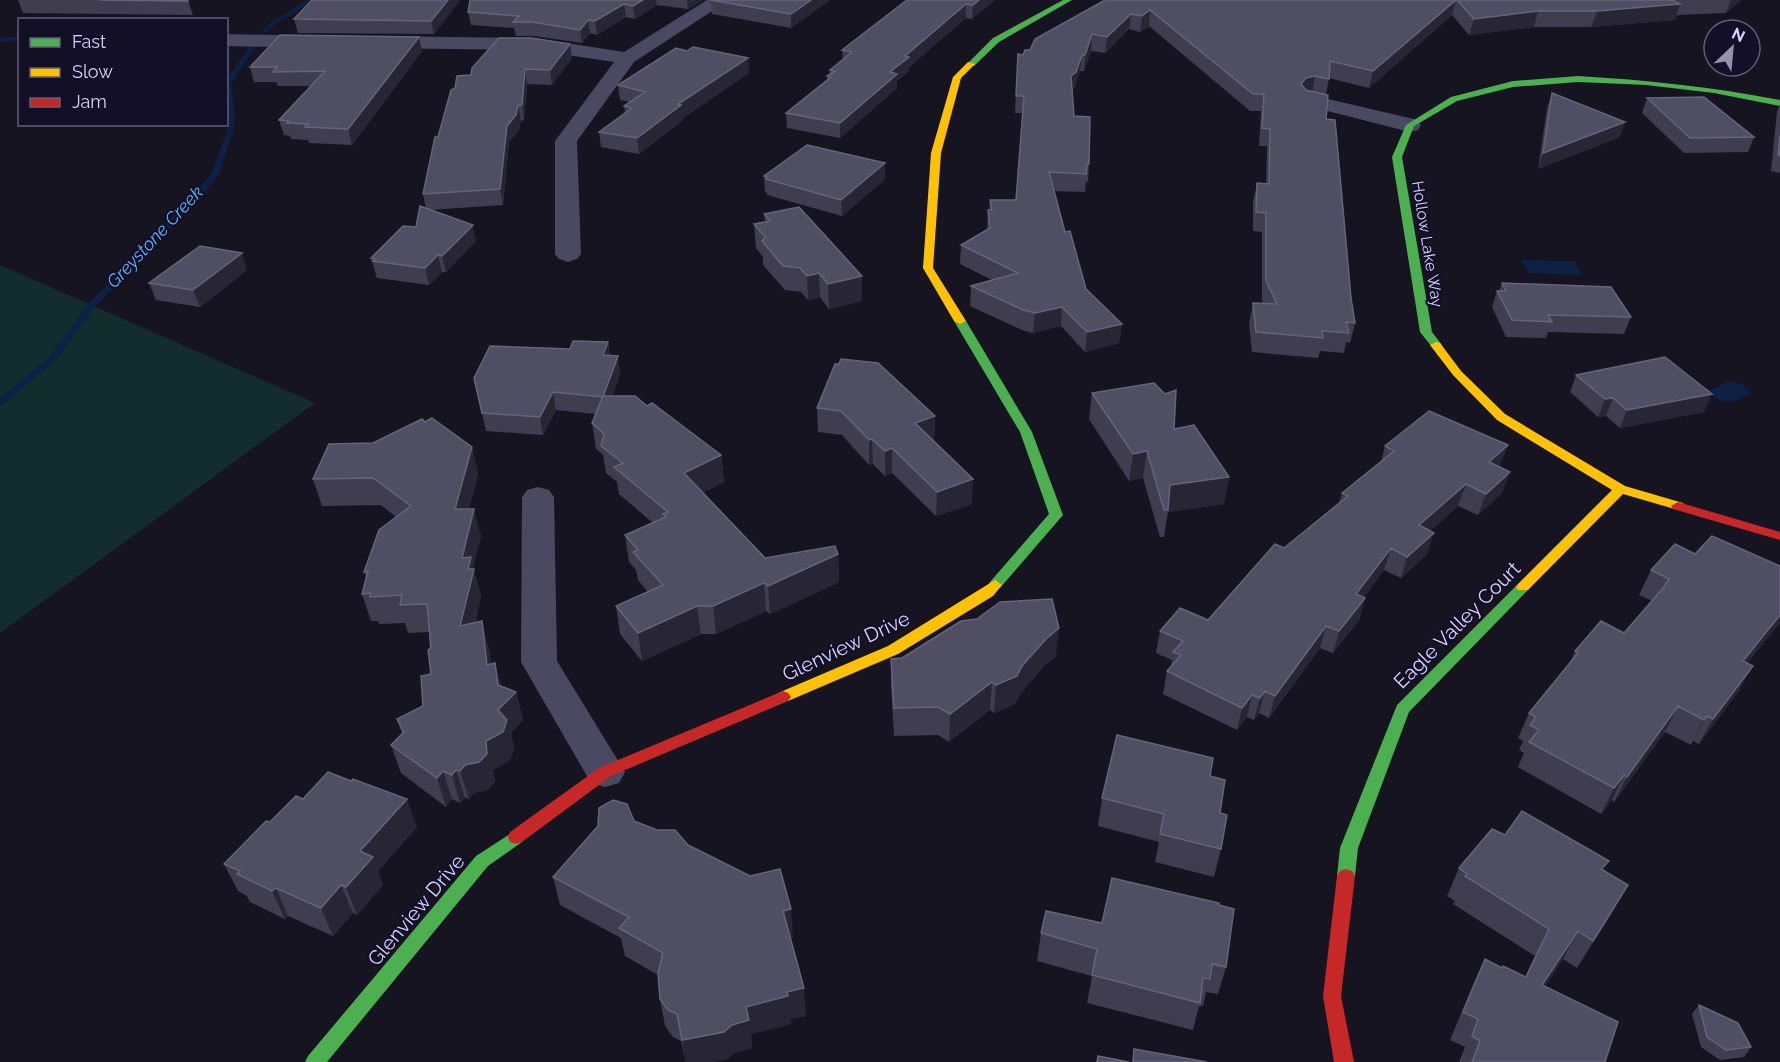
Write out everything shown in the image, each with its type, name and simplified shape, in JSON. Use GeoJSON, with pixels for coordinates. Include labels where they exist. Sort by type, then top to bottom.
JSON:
{"type":"FeatureCollection","features":[{"type":"Feature","properties":{"kind":"street"},"geometry":{"type":"LineString","coordinates":[[568,254],[566,141],[627,58],[720,0]]}},
{"type":"Feature","properties":{"kind":"street","name":"Glenview Drive"},"geometry":{"type":"LineString","coordinates":[[315,1062],[482,861],[605,772],[893,650],[988,593],[1056,515],[1026,432],[928,268],[936,153],[957,77],[996,40],[1068,0]]}},
{"type":"Feature","properties":{"kind":"street"},"geometry":{"type":"LineString","coordinates":[[228,40],[534,44],[627,58]]}},
{"type":"Feature","properties":{"kind":"street"},"geometry":{"type":"LineString","coordinates":[[1311,100],[1410,125],[1454,99],[1513,84],[1578,79],[1646,82],[1714,90],[1780,103]]}},
{"type":"Feature","properties":{"kind":"street","name":"Hollow Lake Way"},"geometry":{"type":"LineString","coordinates":[[1410,125],[1397,157],[1426,332],[1457,373],[1501,417],[1620,489],[1780,536]]}},
{"type":"Feature","properties":{"kind":"street","name":"Eagle Valley Court"},"geometry":{"type":"LineString","coordinates":[[1344,1062],[1332,996],[1349,848],[1402,709],[1620,489]]}},
{"type":"Feature","properties":{"kind":"street"},"geometry":{"type":"LineString","coordinates":[[538,497],[539,662],[605,772]]}},
{"type":"Feature","properties":{"kind":"green space"},"geometry":{"type":"Polygon","coordinates":[[[0,265],[315,403],[0,633],[0,265]]]}},
{"type":"Feature","properties":{"kind":"water"},"geometry":{"type":"Polygon","coordinates":[[[1521,260],[1575,261],[1582,275],[1528,273],[1521,260]]]}},
{"type":"Feature","properties":{"kind":"water"},"geometry":{"type":"Polygon","coordinates":[[[1729,381],[1743,385],[1751,394],[1726,402],[1703,389],[1711,390],[1729,381]]]}},
{"type":"Feature","properties":{"kind":"building"},"geometry":{"type":"Polygon","coordinates":[[[99,0],[187,0],[188,1],[99,0]]]}},
{"type":"Feature","properties":{"kind":"building"},"geometry":{"type":"Polygon","coordinates":[[[312,0],[448,0],[431,21],[294,19],[312,0]]]}},
{"type":"Feature","properties":{"kind":"building"},"geometry":{"type":"Polygon","coordinates":[[[470,0],[643,0],[633,6],[624,4],[595,21],[588,20],[580,30],[532,22],[513,22],[519,16],[468,12],[470,0]]]}},
{"type":"Feature","properties":{"kind":"building"},"geometry":{"type":"Polygon","coordinates":[[[711,0],[811,0],[791,14],[711,0]]]}},
{"type":"Feature","properties":{"kind":"building"},"geometry":{"type":"Polygon","coordinates":[[[907,0],[979,0],[973,5],[966,4],[905,56],[909,57],[890,72],[897,74],[840,123],[786,113],[831,77],[827,76],[835,71],[830,70],[852,52],[842,50],[907,0]]]}},
{"type":"Feature","properties":{"kind":"building"},"geometry":{"type":"Polygon","coordinates":[[[1105,0],[1456,0],[1373,71],[1330,61],[1329,79],[1315,76],[1306,78],[1301,84],[1306,90],[1328,95],[1326,119],[1335,120],[1355,323],[1346,322],[1349,333],[1322,331],[1323,338],[1256,332],[1253,303],[1277,304],[1266,281],[1266,213],[1256,212],[1257,183],[1269,184],[1270,129],[1262,128],[1264,94],[1253,94],[1150,10],[1142,16],[1131,14],[1107,37],[1092,34],[1085,55],[1082,55],[1076,72],[1071,76],[1074,116],[1090,117],[1089,164],[1087,164],[1086,174],[1049,172],[1065,232],[1070,231],[1086,289],[1122,324],[1087,332],[1062,307],[1035,313],[1023,310],[971,286],[1018,273],[961,245],[990,228],[988,210],[992,210],[990,200],[1016,200],[1024,96],[1016,96],[1018,54],[1023,55],[1025,50],[1030,50],[1035,39],[1105,0]]]}},
{"type":"Feature","properties":{"kind":"building"},"geometry":{"type":"Polygon","coordinates":[[[1457,0],[1672,0],[1680,4],[1597,11],[1538,11],[1474,19],[1457,0]]]}},
{"type":"Feature","properties":{"kind":"building"},"geometry":{"type":"Polygon","coordinates":[[[280,35],[419,37],[348,129],[305,127],[308,124],[287,123],[289,121],[279,120],[325,71],[273,72],[277,67],[250,67],[280,35]]]}},
{"type":"Feature","properties":{"kind":"building"},"geometry":{"type":"Polygon","coordinates":[[[499,38],[531,38],[570,44],[550,70],[525,69],[522,105],[518,105],[516,115],[507,126],[500,189],[423,194],[435,137],[438,137],[457,76],[471,75],[472,68],[499,38]]]}},
{"type":"Feature","properties":{"kind":"building"},"geometry":{"type":"Polygon","coordinates":[[[693,47],[748,58],[678,104],[681,105],[637,138],[599,132],[632,108],[624,106],[645,92],[618,85],[676,48],[687,51],[693,47]]]}},
{"type":"Feature","properties":{"kind":"building"},"geometry":{"type":"Polygon","coordinates":[[[1552,93],[1625,122],[1543,153],[1552,93]]]}},
{"type":"Feature","properties":{"kind":"building"},"geometry":{"type":"Polygon","coordinates":[[[1704,97],[1754,137],[1690,138],[1647,98],[1704,97]]]}},
{"type":"Feature","properties":{"kind":"building"},"geometry":{"type":"Polygon","coordinates":[[[807,145],[885,163],[841,200],[766,179],[767,177],[764,176],[807,145]]]}},
{"type":"Feature","properties":{"kind":"building"},"geometry":{"type":"Polygon","coordinates":[[[420,206],[473,225],[442,256],[438,255],[425,268],[373,261],[376,259],[371,258],[403,226],[416,227],[420,206]]]}},
{"type":"Feature","properties":{"kind":"building"},"geometry":{"type":"Polygon","coordinates":[[[799,207],[862,276],[828,284],[819,273],[807,276],[800,268],[783,266],[762,241],[765,237],[754,224],[770,221],[764,214],[799,207]]]}},
{"type":"Feature","properties":{"kind":"building"},"geometry":{"type":"Polygon","coordinates":[[[200,246],[242,253],[193,290],[149,283],[200,246]]]}},
{"type":"Feature","properties":{"kind":"building"},"geometry":{"type":"Polygon","coordinates":[[[1502,283],[1611,287],[1631,317],[1548,315],[1552,322],[1512,320],[1497,291],[1506,291],[1502,283]]]}},
{"type":"Feature","properties":{"kind":"building"},"geometry":{"type":"Polygon","coordinates":[[[573,341],[608,342],[603,355],[618,356],[603,397],[553,392],[540,417],[482,413],[474,378],[490,346],[570,349],[573,341]]]}},
{"type":"Feature","properties":{"kind":"building"},"geometry":{"type":"Polygon","coordinates":[[[1665,357],[1712,394],[1627,410],[1613,398],[1605,399],[1576,375],[1665,357]]]}},
{"type":"Feature","properties":{"kind":"building"},"geometry":{"type":"Polygon","coordinates":[[[841,359],[878,363],[935,416],[915,423],[973,479],[937,492],[892,448],[885,451],[872,439],[869,440],[841,411],[817,408],[835,364],[839,364],[841,359]]]}},
{"type":"Feature","properties":{"kind":"building"},"geometry":{"type":"Polygon","coordinates":[[[1154,383],[1165,394],[1176,390],[1174,429],[1194,425],[1229,477],[1170,485],[1168,510],[1164,510],[1147,451],[1133,454],[1092,393],[1154,383]]]}},
{"type":"Feature","properties":{"kind":"building"},"geometry":{"type":"Polygon","coordinates":[[[603,396],[635,396],[647,406],[652,403],[721,455],[684,473],[765,558],[835,546],[838,554],[768,586],[764,583],[713,606],[697,606],[638,633],[616,606],[663,585],[633,552],[638,550],[625,535],[666,517],[663,514],[668,512],[614,467],[623,463],[601,446],[604,434],[592,423],[603,396]]]}},
{"type":"Feature","properties":{"kind":"building"},"geometry":{"type":"Polygon","coordinates":[[[1429,411],[1508,445],[1489,462],[1510,472],[1486,494],[1466,484],[1419,525],[1434,533],[1407,557],[1391,548],[1356,594],[1365,598],[1339,631],[1326,626],[1275,696],[1265,691],[1260,698],[1252,695],[1242,708],[1167,671],[1181,655],[1173,652],[1183,641],[1160,631],[1180,608],[1208,620],[1275,544],[1284,548],[1348,496],[1342,493],[1394,451],[1385,446],[1429,411]]]}},
{"type":"Feature","properties":{"kind":"building"},"geometry":{"type":"Polygon","coordinates":[[[432,418],[472,447],[455,509],[474,509],[462,558],[471,557],[468,569],[474,569],[460,626],[482,621],[487,665],[495,663],[498,685],[516,692],[498,710],[507,720],[503,732],[486,741],[487,754],[479,762],[465,765],[452,775],[443,771],[437,778],[391,745],[404,732],[397,719],[423,706],[421,676],[431,674],[427,604],[400,605],[402,595],[370,597],[370,593],[362,594],[368,571],[364,572],[379,530],[411,506],[373,478],[313,479],[329,444],[373,443],[422,419],[425,422],[432,418]]]}},
{"type":"Feature","properties":{"kind":"building"},"geometry":{"type":"Polygon","coordinates":[[[1712,536],[1780,566],[1780,615],[1743,661],[1753,666],[1713,719],[1707,716],[1704,720],[1678,706],[1627,777],[1624,775],[1614,788],[1529,742],[1539,730],[1530,725],[1536,717],[1529,713],[1578,653],[1575,651],[1601,621],[1624,633],[1669,579],[1651,570],[1675,544],[1695,554],[1712,536]]]}},
{"type":"Feature","properties":{"kind":"building"},"geometry":{"type":"Polygon","coordinates":[[[1052,599],[1059,628],[1022,666],[1017,676],[996,685],[992,682],[950,714],[938,707],[894,708],[891,659],[902,658],[961,621],[977,619],[1000,602],[1052,599]]]}},
{"type":"Feature","properties":{"kind":"building"},"geometry":{"type":"Polygon","coordinates":[[[1117,735],[1213,758],[1210,776],[1225,780],[1220,813],[1227,815],[1221,849],[1160,834],[1164,814],[1102,798],[1117,735]]]}},
{"type":"Feature","properties":{"kind":"building"},"geometry":{"type":"Polygon","coordinates":[[[328,772],[407,799],[360,851],[373,857],[346,887],[341,885],[321,908],[276,888],[272,891],[237,874],[240,871],[224,864],[266,821],[270,822],[296,796],[303,799],[328,772]]]}},
{"type":"Feature","properties":{"kind":"building"},"geometry":{"type":"Polygon","coordinates":[[[613,800],[627,804],[634,821],[657,830],[675,830],[688,845],[750,876],[780,869],[791,909],[783,911],[804,988],[787,992],[788,996],[746,1007],[749,1020],[732,1025],[724,1032],[682,1040],[677,1014],[668,1010],[660,999],[658,973],[663,953],[619,928],[629,917],[553,877],[598,826],[599,808],[613,800]]]}},
{"type":"Feature","properties":{"kind":"building"},"geometry":{"type":"Polygon","coordinates":[[[1522,811],[1609,861],[1601,869],[1628,885],[1593,941],[1578,931],[1542,985],[1618,1022],[1605,1062],[1472,1062],[1480,1041],[1472,1036],[1478,1019],[1463,1012],[1485,959],[1526,977],[1549,929],[1465,876],[1467,874],[1459,868],[1492,829],[1505,835],[1522,811]]]}},
{"type":"Feature","properties":{"kind":"building"},"geometry":{"type":"Polygon","coordinates":[[[1112,878],[1219,903],[1219,905],[1234,909],[1226,967],[1212,964],[1210,979],[1203,978],[1200,1003],[1092,975],[1097,949],[1041,933],[1046,911],[1102,923],[1112,878]]]}},
{"type":"Feature","properties":{"kind":"building"},"geometry":{"type":"Polygon","coordinates":[[[1699,1005],[1738,1023],[1751,1047],[1726,1050],[1707,1037],[1699,1005]]]}},
{"type":"Feature","properties":{"kind":"building"},"geometry":{"type":"Polygon","coordinates":[[[1134,1049],[1207,1062],[1133,1062],[1134,1049]]]}},
{"type":"Feature","properties":{"kind":"building"},"geometry":{"type":"Polygon","coordinates":[[[1098,1056],[1129,1062],[1097,1062],[1098,1056]]]}},
{"type":"Feature","properties":{"kind":"waterway","name":"Greystone Creek"},"geometry":{"type":"LineString","coordinates":[[265,31],[272,24],[311,0]]}},
{"type":"Feature","properties":{"kind":"waterway"},"geometry":{"type":"LineString","coordinates":[[0,40],[18,38]]}},
{"type":"Feature","properties":{"kind":"waterway","name":"Greystone Creek"},"geometry":{"type":"LineString","coordinates":[[0,403],[54,357],[90,307],[198,195],[216,172],[231,128],[232,112],[228,83],[254,44]]}},
{"type":"Feature","properties":{"kind":"traffic: fast"},"geometry":{"type":"LineString","coordinates":[[971,64],[996,40],[1068,0]]}},
{"type":"Feature","properties":{"kind":"traffic: fast"},"geometry":{"type":"LineString","coordinates":[[1436,345],[1426,332],[1397,157],[1410,125],[1454,99],[1513,84],[1578,79],[1646,82],[1714,90],[1780,103]]}},
{"type":"Feature","properties":{"kind":"traffic: fast"},"geometry":{"type":"LineString","coordinates":[[960,321],[1026,432],[1056,515],[995,585]]}},
{"type":"Feature","properties":{"kind":"traffic: fast"},"geometry":{"type":"LineString","coordinates":[[1346,876],[1349,848],[1402,709],[1523,587]]}},
{"type":"Feature","properties":{"kind":"traffic: fast"},"geometry":{"type":"LineString","coordinates":[[315,1062],[482,861],[516,837]]}},
{"type":"Feature","properties":{"kind":"traffic: slow"},"geometry":{"type":"LineString","coordinates":[[960,321],[928,268],[936,153],[957,77],[971,64]]}},
{"type":"Feature","properties":{"kind":"traffic: slow"},"geometry":{"type":"LineString","coordinates":[[1436,345],[1457,373],[1501,417],[1620,489],[1678,506]]}},
{"type":"Feature","properties":{"kind":"traffic: slow"},"geometry":{"type":"LineString","coordinates":[[1523,587],[1620,489]]}},
{"type":"Feature","properties":{"kind":"traffic: slow"},"geometry":{"type":"LineString","coordinates":[[783,697],[893,650],[988,593],[995,585]]}},
{"type":"Feature","properties":{"kind":"traffic: jam"},"geometry":{"type":"LineString","coordinates":[[1678,506],[1780,536]]}},
{"type":"Feature","properties":{"kind":"traffic: jam"},"geometry":{"type":"LineString","coordinates":[[516,837],[605,772],[783,697]]}},
{"type":"Feature","properties":{"kind":"traffic: jam"},"geometry":{"type":"LineString","coordinates":[[1344,1062],[1332,996],[1346,876]]}}]}
